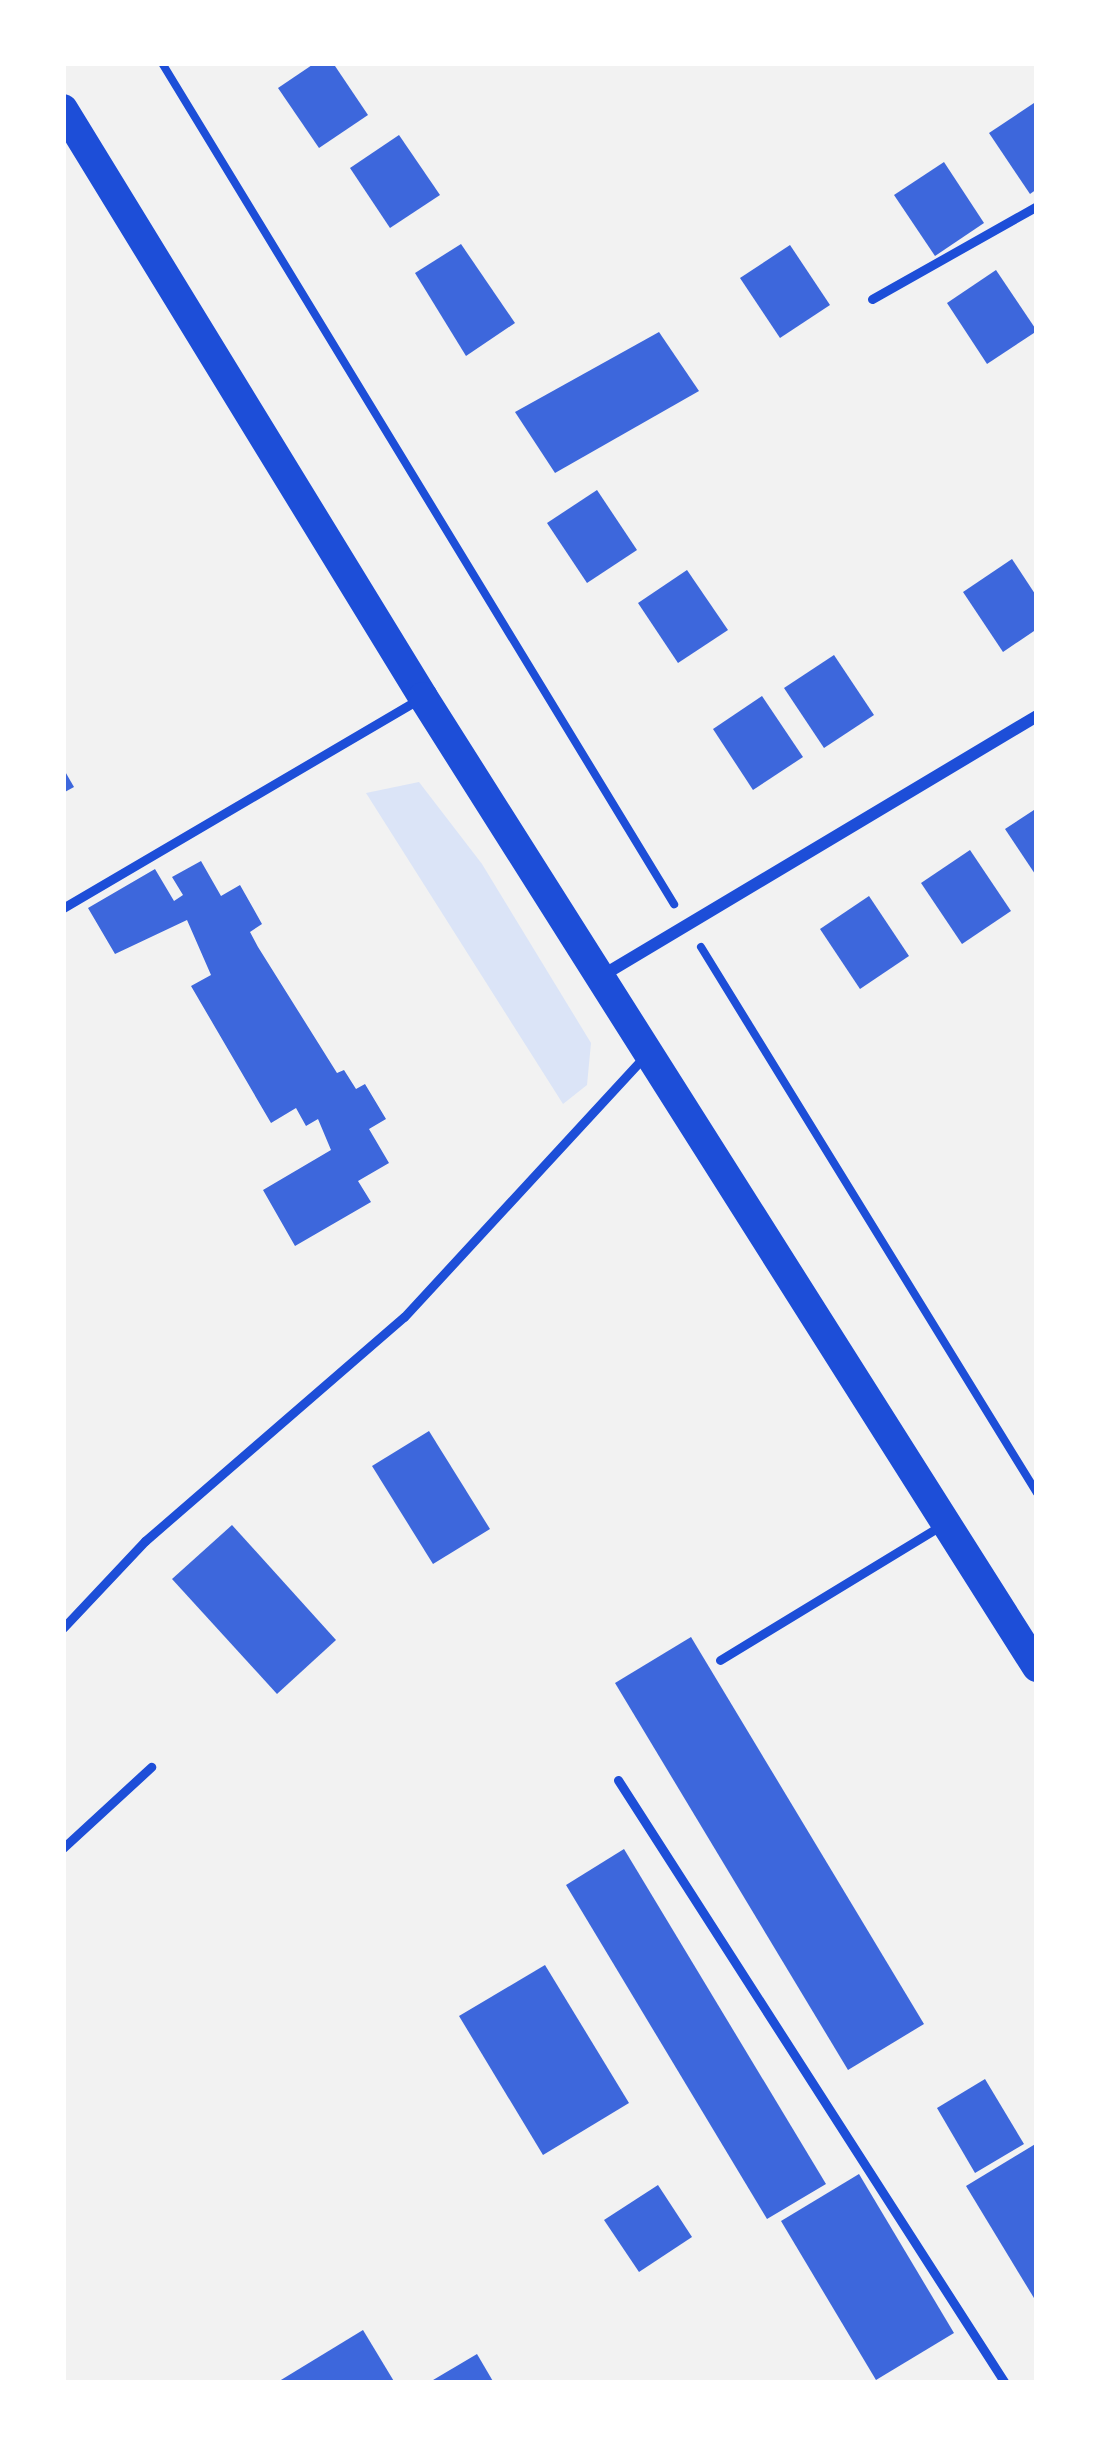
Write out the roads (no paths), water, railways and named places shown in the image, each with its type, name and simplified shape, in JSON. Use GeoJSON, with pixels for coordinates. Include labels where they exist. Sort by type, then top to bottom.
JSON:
{"type":"FeatureCollection","features":[{"type":"Feature","properties":{"kind":"main road"},"geometry":{"type":"LineString","coordinates":[[63,110],[423,697],[652,1048],[1037,1667]]}},
{"type":"Feature","properties":{"kind":"street"},"geometry":{"type":"LineString","coordinates":[[605,974],[1037,716]]}},
{"type":"Feature","properties":{"kind":"lane"},"geometry":{"type":"LineString","coordinates":[[872,299],[1037,206]]}},
{"type":"Feature","properties":{"kind":"lane"},"geometry":{"type":"LineString","coordinates":[[63,908],[423,697]]}},
{"type":"Feature","properties":{"kind":"lane"},"geometry":{"type":"LineString","coordinates":[[63,1628],[145,1541],[404,1317],[652,1048]]}},
{"type":"Feature","properties":{"kind":"lane"},"geometry":{"type":"LineString","coordinates":[[720,1660],[947,1522]]}},
{"type":"Feature","properties":{"kind":"lane"},"geometry":{"type":"LineString","coordinates":[[63,1849],[151,1767]]}},
{"type":"Feature","properties":{"kind":"lane"},"geometry":{"type":"LineString","coordinates":[[618,1780],[1005,2383]]}}]}
